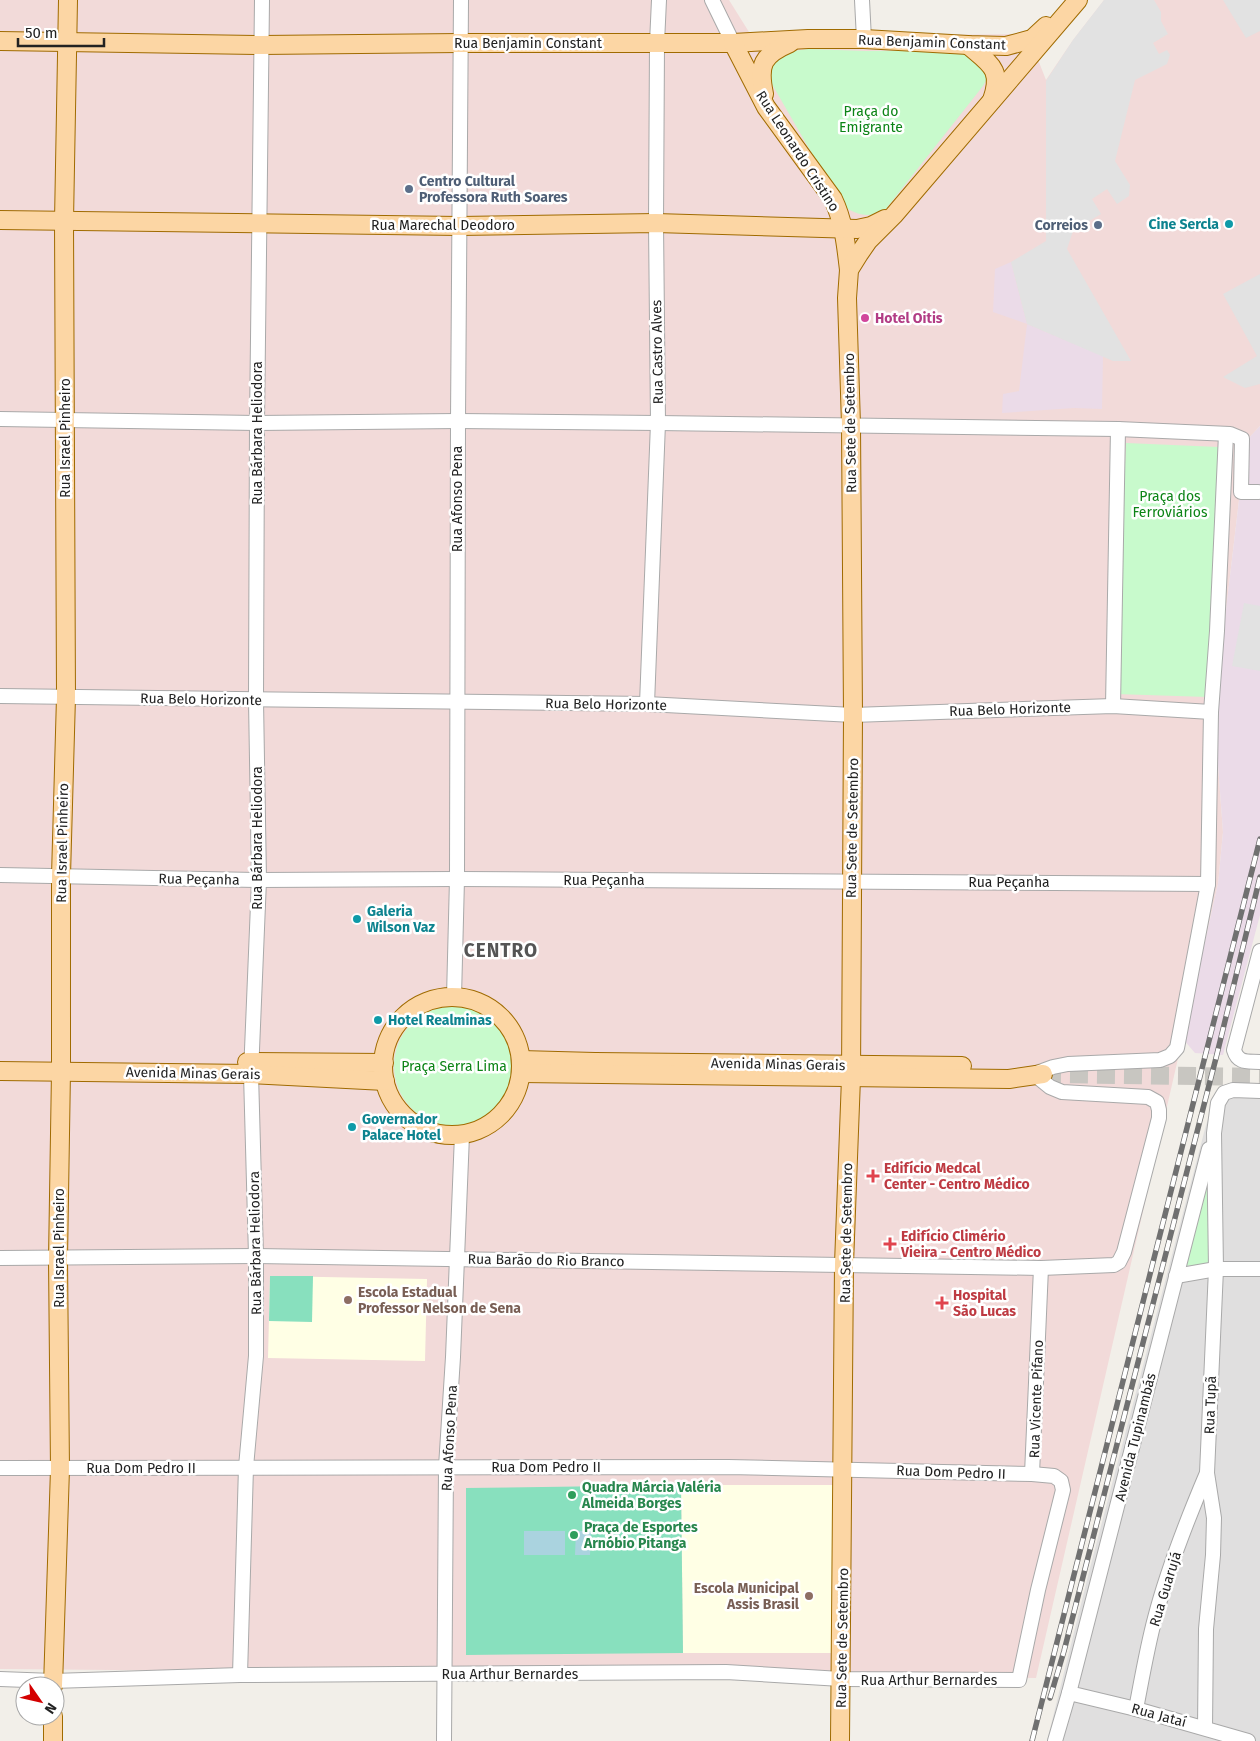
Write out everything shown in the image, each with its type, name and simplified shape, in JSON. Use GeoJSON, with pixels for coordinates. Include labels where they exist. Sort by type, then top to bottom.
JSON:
{"type":"FeatureCollection","features":[{"type":"Feature","properties":{"kind":"main road","name":"Rua Israel Pinheiro"},"geometry":{"type":"LineString","coordinates":[[53,1676],[60,1469],[58,1259],[61,876],[66,697],[64,221],[68,0]]}},
{"type":"Feature","properties":{"kind":"main road","name":"Rua Benjamin Constant"},"geometry":{"type":"LineString","coordinates":[[0,41],[261,45],[733,43],[808,39],[864,39],[1006,46],[1036,38],[1066,0]]}},
{"type":"Feature","properties":{"kind":"main road","name":"Rua Sete de Setembro"},"geometry":{"type":"LineString","coordinates":[[840,1741],[844,1469],[844,1264],[851,1071],[853,715],[851,425],[847,298],[849,270],[868,240],[894,215],[1078,0]]}},
{"type":"Feature","properties":{"kind":"main road"},"geometry":{"type":"LineString","coordinates":[[766,107],[760,77],[764,60],[789,43],[808,39]]}},
{"type":"Feature","properties":{"kind":"main road","name":"Rua Leonardo Cristino"},"geometry":{"type":"LineString","coordinates":[[733,43],[766,107],[833,198],[844,229],[871,226],[894,215]]}},
{"type":"Feature","properties":{"kind":"main road"},"geometry":{"type":"LineString","coordinates":[[968,45],[986,60],[995,72],[995,90],[991,103]]}},
{"type":"Feature","properties":{"kind":"main road","name":"Rua Marechal Deodoro"},"geometry":{"type":"LineString","coordinates":[[0,220],[459,226],[656,223],[844,229]]}},
{"type":"Feature","properties":{"kind":"main road"},"geometry":{"type":"LineString","coordinates":[[844,229],[849,270]]}},
{"type":"Feature","properties":{"kind":"main road"},"geometry":{"type":"LineString","coordinates":[[454,997],[473,1000],[490,1008],[504,1020],[515,1036],[521,1066],[515,1096],[502,1114],[484,1128],[462,1135],[441,1135],[422,1128],[405,1116],[392,1100],[384,1072],[387,1046],[394,1030],[406,1016],[420,1006],[436,999],[454,997]]}},
{"type":"Feature","properties":{"kind":"main road","name":"Avenida Minas Gerais"},"geometry":{"type":"LineString","coordinates":[[0,1061],[61,1066],[251,1068],[384,1072]]}},
{"type":"Feature","properties":{"kind":"main road","name":"Avenida Minas Gerais"},"geometry":{"type":"LineString","coordinates":[[0,1071],[61,1066]]}},
{"type":"Feature","properties":{"kind":"main road","name":"Avenida Minas Gerais"},"geometry":{"type":"LineString","coordinates":[[521,1066],[851,1071],[1009,1079],[1038,1074]]}},
{"type":"Feature","properties":{"kind":"main road"},"geometry":{"type":"LineString","coordinates":[[53,1726],[53,1741]]}},
{"type":"Feature","properties":{"kind":"street","name":"Rua Bárbara Heliodora"},"geometry":{"type":"LineString","coordinates":[[240,1676],[246,1467],[256,1356],[256,1256],[251,1068],[259,880],[256,700],[262,0]]}},
{"type":"Feature","properties":{"kind":"street","name":"Rua Afonso Pena"},"geometry":{"type":"LineString","coordinates":[[454,997],[457,879],[456,702],[461,0]]}},
{"type":"Feature","properties":{"kind":"street","name":"Rua Castro Alves"},"geometry":{"type":"LineString","coordinates":[[647,704],[658,423],[656,223],[659,0]]}},
{"type":"Feature","properties":{"kind":"street","name":"Rua Leonardo Cristino"},"geometry":{"type":"LineString","coordinates":[[712,0],[733,43]]}},
{"type":"Feature","properties":{"kind":"street"},"geometry":{"type":"LineString","coordinates":[[862,0],[864,39]]}},
{"type":"Feature","properties":{"kind":"street"},"geometry":{"type":"LineString","coordinates":[[0,419],[257,423],[458,421],[851,425],[1118,429],[1226,434],[1238,436],[1242,439],[1241,492],[1258,492]]}},
{"type":"Feature","properties":{"kind":"street"},"geometry":{"type":"LineString","coordinates":[[1112,706],[1118,429]]}},
{"type":"Feature","properties":{"kind":"street"},"geometry":{"type":"LineString","coordinates":[[1208,884],[1211,712],[1217,631],[1226,434]]}},
{"type":"Feature","properties":{"kind":"street","name":"Rua Belo Horizonte"},"geometry":{"type":"LineString","coordinates":[[0,696],[647,704],[853,715],[1112,706],[1211,712]]}},
{"type":"Feature","properties":{"kind":"street","name":"Rua Peçanha"},"geometry":{"type":"LineString","coordinates":[[0,876],[259,880],[457,879],[1208,884]]}},
{"type":"Feature","properties":{"kind":"street","name":"Avenida Minas Gerais"},"geometry":{"type":"LineString","coordinates":[[1038,1074],[1053,1067],[1068,1064],[1160,1060],[1174,1053],[1178,1044],[1208,884]]}},
{"type":"Feature","properties":{"kind":"street"},"geometry":{"type":"LineString","coordinates":[[1260,951],[1234,1046],[1235,1053],[1239,1059],[1244,1062],[1260,1062]]}},
{"type":"Feature","properties":{"kind":"street","name":"Rua Barão do Rio Branco"},"geometry":{"type":"LineString","coordinates":[[0,1258],[256,1256],[1041,1268],[1092,1265],[1106,1267],[1114,1265],[1119,1262],[1124,1252],[1159,1118],[1157,1102],[1148,1097],[1062,1092],[1050,1088],[1038,1074]]}},
{"type":"Feature","properties":{"kind":"street","name":"Rua Tupã"},"geometry":{"type":"LineString","coordinates":[[1205,1728],[1206,1629],[1213,1555],[1214,1518],[1207,1473],[1216,1269],[1214,1133],[1219,1100],[1224,1093],[1233,1090],[1260,1091]]}},
{"type":"Feature","properties":{"kind":"street","name":"Avenida Tupinambás"},"geometry":{"type":"LineString","coordinates":[[1055,1741],[1214,1133]]}},
{"type":"Feature","properties":{"kind":"street","name":"Rua Afonso Pena"},"geometry":{"type":"LineString","coordinates":[[444,1741],[446,1467],[453,1357],[462,1135]]}},
{"type":"Feature","properties":{"kind":"street","name":"Rua Vicente Pifano"},"geometry":{"type":"LineString","coordinates":[[1019,1680],[1038,1590],[1064,1490],[1058,1478],[1054,1476],[1032,1474],[1041,1268]]}},
{"type":"Feature","properties":{"kind":"street"},"geometry":{"type":"LineString","coordinates":[[1176,1276],[1216,1269],[1260,1269]]}},
{"type":"Feature","properties":{"kind":"street","name":"Rua Dom Pedro II"},"geometry":{"type":"LineString","coordinates":[[0,1468],[728,1466],[1032,1474]]}},
{"type":"Feature","properties":{"kind":"street","name":"Rua Guarujá"},"geometry":{"type":"LineString","coordinates":[[1136,1708],[1162,1594],[1191,1511],[1207,1473]]}},
{"type":"Feature","properties":{"kind":"street","name":"Rua Arthur Bernardes"},"geometry":{"type":"LineString","coordinates":[[65,1683],[240,1676],[726,1672],[841,1679],[1019,1680]]}},
{"type":"Feature","properties":{"kind":"street","name":"Rua Arthur Bernardes"},"geometry":{"type":"LineString","coordinates":[[0,1679],[15,1680]]}},
{"type":"Feature","properties":{"kind":"street","name":"Rua Jataí"},"geometry":{"type":"LineString","coordinates":[[1069,1693],[1136,1708],[1248,1741]]}},
{"type":"Feature","properties":{"kind":"shaded area"},"geometry":{"type":"Polygon","coordinates":[[[0,0],[729,0],[749,32],[867,36],[1028,34],[1046,80],[1073,40],[1104,0],[1260,0],[1260,426],[1246,441],[1214,711],[1223,832],[1218,884],[1036,1678],[0,1669],[0,0]]]}},
{"type":"Feature","properties":{"kind":"shaded area"},"geometry":{"type":"Polygon","coordinates":[[[1104,0],[1154,0],[1161,12],[1161,21],[1168,34],[1153,43],[1159,54],[1167,50],[1170,55],[1167,64],[1135,80],[1115,161],[1130,185],[1129,196],[1117,204],[1107,189],[1092,199],[1101,214],[1073,231],[1067,249],[1131,361],[1113,361],[1027,324],[1011,262],[1046,241],[1046,81],[1073,40],[1104,0]]]}},
{"type":"Feature","properties":{"kind":"shaded area"},"geometry":{"type":"Polygon","coordinates":[[[1223,0],[1260,0],[1260,31],[1246,38],[1223,0]]]}},
{"type":"Feature","properties":{"kind":"shaded area"},"geometry":{"type":"Polygon","coordinates":[[[1011,262],[1027,324],[993,312],[995,269],[1011,262]]]}},
{"type":"Feature","properties":{"kind":"shaded area"},"geometry":{"type":"Polygon","coordinates":[[[1260,274],[1260,384],[1245,388],[1223,377],[1257,356],[1223,294],[1260,274]]]}},
{"type":"Feature","properties":{"kind":"shaded area"},"geometry":{"type":"Polygon","coordinates":[[[1027,324],[1103,356],[1102,409],[1074,408],[1002,413],[1003,394],[1019,391],[1027,324]]]}},
{"type":"Feature","properties":{"kind":"shaded area"},"geometry":{"type":"Polygon","coordinates":[[[1260,426],[1260,915],[1223,1055],[1195,1053],[1183,1039],[1218,884],[1223,832],[1214,711],[1246,441],[1260,426]]]}},
{"type":"Feature","properties":{"kind":"shaded area"},"geometry":{"type":"Polygon","coordinates":[[[1244,603],[1260,606],[1260,671],[1232,666],[1244,603]]]}},
{"type":"Feature","properties":{"kind":"shaded area"},"geometry":{"type":"Polygon","coordinates":[[[1260,1097],[1260,1741],[1047,1741],[1090,1568],[1206,1125],[1216,1098],[1260,1097]]]}},
{"type":"Feature","properties":{"kind":"shaded area","name":"Escola Estadual Professor Nelson de Sena"},"geometry":{"type":"Polygon","coordinates":[[[270,1276],[427,1279],[425,1361],[268,1358],[270,1276]]]}},
{"type":"Feature","properties":{"kind":"shaded area"},"geometry":{"type":"Polygon","coordinates":[[[681,1485],[841,1485],[842,1653],[683,1653],[681,1485]]]}},
{"type":"Feature","properties":{"kind":"green space","name":"Praça do Emigrante"},"geometry":{"type":"Polygon","coordinates":[[[808,49],[866,51],[960,50],[985,64],[987,79],[885,210],[868,215],[862,214],[852,211],[841,204],[769,79],[772,60],[787,52],[808,49]]]}},
{"type":"Feature","properties":{"kind":"green space","name":"Praça dos Ferroviários"},"geometry":{"type":"Polygon","coordinates":[[[1126,443],[1219,447],[1208,697],[1115,694],[1126,443]]]}},
{"type":"Feature","properties":{"kind":"green space","name":"Praça Serra Lima"},"geometry":{"type":"Polygon","coordinates":[[[454,1006],[466,1007],[477,1011],[487,1016],[496,1024],[504,1033],[509,1043],[513,1054],[513,1078],[509,1089],[504,1099],[496,1108],[487,1116],[477,1121],[466,1125],[454,1126],[442,1125],[431,1121],[421,1116],[412,1108],[404,1099],[399,1089],[395,1078],[394,1066],[395,1054],[399,1043],[404,1033],[412,1024],[421,1016],[431,1011],[442,1007],[454,1006]]]}},
{"type":"Feature","properties":{"kind":"green space"},"geometry":{"type":"Polygon","coordinates":[[[1211,1151],[1213,1264],[1181,1266],[1211,1151]]]}},
{"type":"Feature","properties":{"kind":"green space"},"geometry":{"type":"Polygon","coordinates":[[[270,1276],[313,1276],[312,1322],[269,1321],[270,1276]]]}},
{"type":"Feature","properties":{"kind":"green space","name":"Praça de Esportes Arnóbio Pitanga"},"geometry":{"type":"Polygon","coordinates":[[[681,1485],[683,1653],[466,1655],[466,1488],[681,1485]]]}},
{"type":"Feature","properties":{"kind":"water"},"geometry":{"type":"Polygon","coordinates":[[[524,1531],[565,1531],[565,1555],[524,1555],[524,1531]]]}},
{"type":"Feature","properties":{"kind":"water"},"geometry":{"type":"Polygon","coordinates":[[[576,1531],[591,1531],[590,1555],[575,1555],[576,1531]]]}},
{"type":"Feature","properties":{"kind":"tunnel"},"geometry":{"type":"LineString","coordinates":[[1043,1074],[1260,1077]]}},
{"type":"Feature","properties":{"kind":"railway"},"geometry":{"type":"LineString","coordinates":[[1032,1741],[1260,839]]}},
{"type":"Feature","properties":{"kind":"railway"},"geometry":{"type":"LineString","coordinates":[[1050,1698],[1064,1651],[1216,1058],[1260,877]]}},
{"type":"Feature","properties":{"kind":"place","name":"Centro Cultural Professora Ruth Soares"},"geometry":{"type":"Point","coordinates":[409,189]}},
{"type":"Feature","properties":{"kind":"place","name":"Cine Sercla"},"geometry":{"type":"Point","coordinates":[1229,224]}},
{"type":"Feature","properties":{"kind":"place","name":"Correios"},"geometry":{"type":"Point","coordinates":[1098,225]}},
{"type":"Feature","properties":{"kind":"place","name":"Hotel Oitis"},"geometry":{"type":"Point","coordinates":[865,318]}},
{"type":"Feature","properties":{"kind":"place","name":"Galeria Wilson Vaz"},"geometry":{"type":"Point","coordinates":[357,919]}},
{"type":"Feature","properties":{"kind":"place","name":"Hotel Realminas"},"geometry":{"type":"Point","coordinates":[378,1020]}},
{"type":"Feature","properties":{"kind":"place","name":"Governador Palace Hotel"},"geometry":{"type":"Point","coordinates":[352,1127]}},
{"type":"Feature","properties":{"kind":"place","name":"Edifício Medcal Center - Centro Médico"},"geometry":{"type":"Point","coordinates":[873,1176]}},
{"type":"Feature","properties":{"kind":"place","name":"Edifício Climério Vieira - Centro Médico"},"geometry":{"type":"Point","coordinates":[890,1244]}},
{"type":"Feature","properties":{"kind":"place","name":"Escola Estadual Professor Nelson de Sena"},"geometry":{"type":"Point","coordinates":[348,1300]}},
{"type":"Feature","properties":{"kind":"place","name":"Hospital São Lucas"},"geometry":{"type":"Point","coordinates":[942,1303]}},
{"type":"Feature","properties":{"kind":"place","name":"Quadra Márcia Valéria Almeida Borges"},"geometry":{"type":"Point","coordinates":[572,1495]}},
{"type":"Feature","properties":{"kind":"place","name":"Praça de Esportes Arnóbio Pitanga"},"geometry":{"type":"Point","coordinates":[574,1535]}},
{"type":"Feature","properties":{"kind":"place","name":"Escola Municipal Assis Brasil"},"geometry":{"type":"Point","coordinates":[809,1596]}},
{"type":"Feature","properties":{"kind":"district","name":"CENTRO"},"geometry":{"type":"Point","coordinates":[501,950]}}]}
